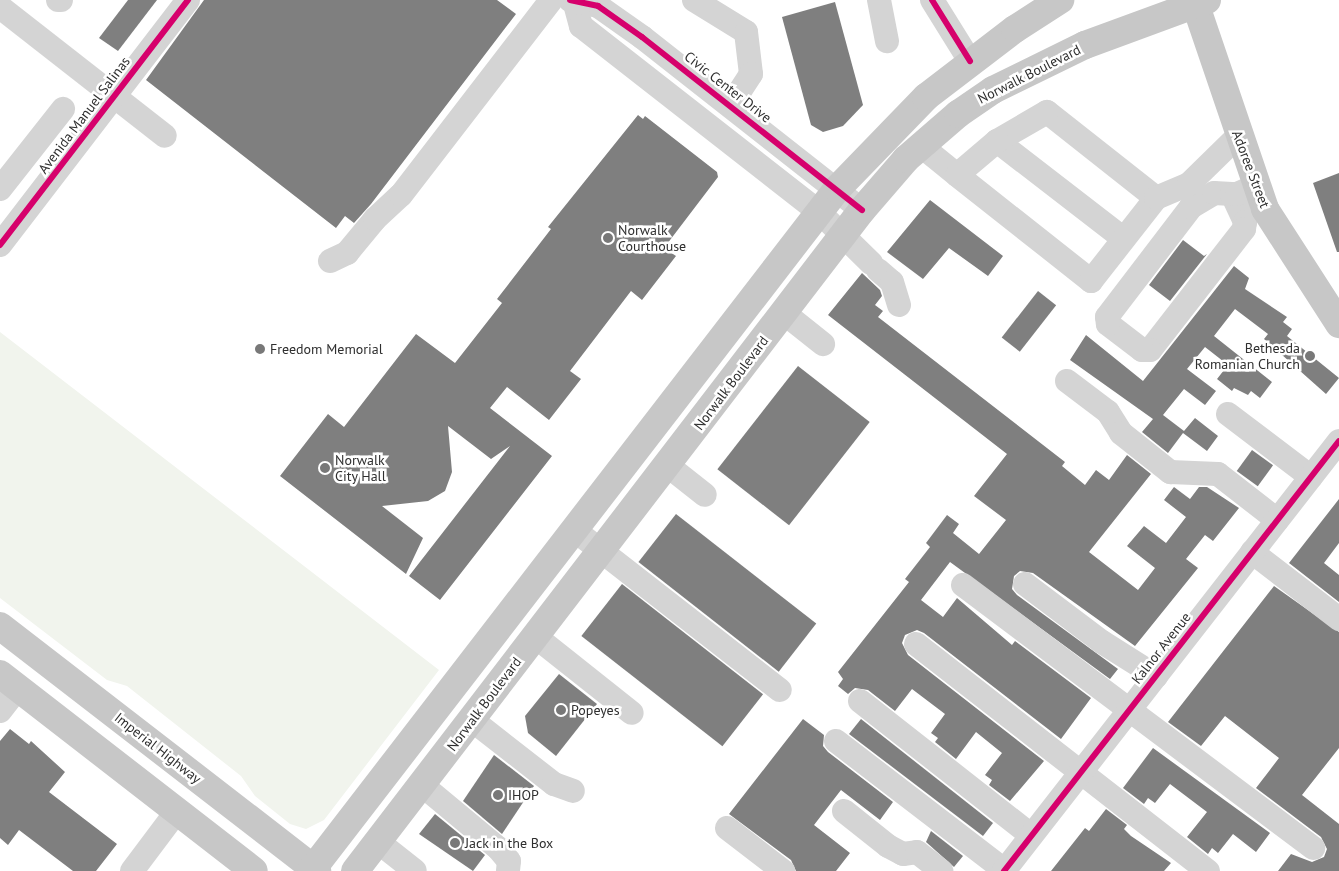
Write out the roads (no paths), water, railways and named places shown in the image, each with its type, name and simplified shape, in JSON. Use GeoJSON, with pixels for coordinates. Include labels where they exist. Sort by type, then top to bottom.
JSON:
{"type":"FeatureCollection","features":[{"type":"Feature","properties":{"kind":"main road"},"geometry":{"type":"LineString","coordinates":[[314,870],[573,529],[837,189],[888,133],[970,61],[1060,0]]}},
{"type":"Feature","properties":{"kind":"main road","name":"Adoree Street"},"geometry":{"type":"LineString","coordinates":[[1199,1],[1238,136],[1243,190],[1265,209],[1339,324]]}},
{"type":"Feature","properties":{"kind":"main road","name":"Norwalk Boulevard"},"geometry":{"type":"LineString","coordinates":[[355,871],[862,210],[920,145],[993,90],[1085,45],[1199,1]]}},
{"type":"Feature","properties":{"kind":"main road","name":"Imperial Highway"},"geometry":{"type":"LineString","coordinates":[[0,626],[314,870]]}},
{"type":"Feature","properties":{"kind":"main road"},"geometry":{"type":"LineString","coordinates":[[9,681],[254,871]]}},
{"type":"Feature","properties":{"kind":"street","name":"Avenida Manuel Salinas"},"geometry":{"type":"LineString","coordinates":[[0,245],[188,0]]}},
{"type":"Feature","properties":{"kind":"street"},"geometry":{"type":"LineString","coordinates":[[330,261],[348,253],[375,219],[401,195],[551,0]]}},
{"type":"Feature","properties":{"kind":"street"},"geometry":{"type":"LineString","coordinates":[[694,0],[746,32],[751,74],[731,105]]}},
{"type":"Feature","properties":{"kind":"street"},"geometry":{"type":"LineString","coordinates":[[879,0],[887,41]]}},
{"type":"Feature","properties":{"kind":"street"},"geometry":{"type":"LineString","coordinates":[[932,0],[970,61]]}},
{"type":"Feature","properties":{"kind":"street","name":"Civic Center Drive"},"geometry":{"type":"LineString","coordinates":[[862,210],[731,105],[598,6],[572,2],[581,26],[819,212],[841,237],[892,282],[899,305]]}},
{"type":"Feature","properties":{"kind":"street"},"geometry":{"type":"LineString","coordinates":[[0,7],[115,95],[165,136]]}},
{"type":"Feature","properties":{"kind":"street"},"geometry":{"type":"LineString","coordinates":[[0,189],[63,109]]}},
{"type":"Feature","properties":{"kind":"street"},"geometry":{"type":"LineString","coordinates":[[957,176],[996,141],[1047,112],[1156,198]]}},
{"type":"Feature","properties":{"kind":"street"},"geometry":{"type":"LineString","coordinates":[[920,145],[1091,281],[1156,198],[1189,184],[1238,136]]}},
{"type":"Feature","properties":{"kind":"street"},"geometry":{"type":"LineString","coordinates":[[996,141],[1124,239]]}},
{"type":"Feature","properties":{"kind":"street"},"geometry":{"type":"LineString","coordinates":[[1243,190],[1244,229],[1150,350],[1142,350],[1108,324],[1107,317],[1191,207],[1214,193],[1243,190]]}},
{"type":"Feature","properties":{"kind":"street"},"geometry":{"type":"LineString","coordinates":[[784,313],[823,344]]}},
{"type":"Feature","properties":{"kind":"street"},"geometry":{"type":"LineString","coordinates":[[1067,381],[1108,412],[1121,433],[1170,472],[1218,474],[1277,520]]}},
{"type":"Feature","properties":{"kind":"street"},"geometry":{"type":"LineString","coordinates":[[1228,414],[1311,476]]}},
{"type":"Feature","properties":{"kind":"street","name":"Kalnor Avenue"},"geometry":{"type":"LineString","coordinates":[[1010,869],[1031,835],[1339,441]]}},
{"type":"Feature","properties":{"kind":"street"},"geometry":{"type":"LineString","coordinates":[[667,465],[705,495]]}},
{"type":"Feature","properties":{"kind":"street"},"geometry":{"type":"LineString","coordinates":[[573,529],[780,690]]}},
{"type":"Feature","properties":{"kind":"street"},"geometry":{"type":"LineString","coordinates":[[1252,552],[1339,619]]}},
{"type":"Feature","properties":{"kind":"street"},"geometry":{"type":"LineString","coordinates":[[1025,584],[1102,642],[1156,676]]}},
{"type":"Feature","properties":{"kind":"street"},"geometry":{"type":"LineString","coordinates":[[963,585],[1313,848]]}},
{"type":"Feature","properties":{"kind":"street"},"geometry":{"type":"LineString","coordinates":[[536,637],[632,714]]}},
{"type":"Feature","properties":{"kind":"street"},"geometry":{"type":"LineString","coordinates":[[916,644],[1208,871]]}},
{"type":"Feature","properties":{"kind":"street"},"geometry":{"type":"LineString","coordinates":[[0,711],[9,681]]}},
{"type":"Feature","properties":{"kind":"street"},"geometry":{"type":"LineString","coordinates":[[860,701],[1031,835]]}},
{"type":"Feature","properties":{"kind":"street"},"geometry":{"type":"LineString","coordinates":[[836,741],[1010,869]]}},
{"type":"Feature","properties":{"kind":"street"},"geometry":{"type":"LineString","coordinates":[[422,785],[498,848],[509,861],[508,871]]}},
{"type":"Feature","properties":{"kind":"street"},"geometry":{"type":"LineString","coordinates":[[132,871],[177,811]]}},
{"type":"Feature","properties":{"kind":"street"},"geometry":{"type":"LineString","coordinates":[[844,812],[888,846],[904,854],[917,852],[941,871]]}},
{"type":"Feature","properties":{"kind":"street"},"geometry":{"type":"LineString","coordinates":[[727,828],[784,871]]}},
{"type":"Feature","properties":{"kind":"street"},"geometry":{"type":"LineString","coordinates":[[377,841],[415,871]]}},
{"type":"Feature","properties":{"kind":"place","name":"Norwalk Courthouse"},"geometry":{"type":"Point","coordinates":[608,238]}},
{"type":"Feature","properties":{"kind":"place","name":"Freedom Memorial"},"geometry":{"type":"Point","coordinates":[260,349]}},
{"type":"Feature","properties":{"kind":"place","name":"Bethesda Romanian Church"},"geometry":{"type":"Point","coordinates":[1310,356]}},
{"type":"Feature","properties":{"kind":"place","name":"Norwalk City Hall"},"geometry":{"type":"Point","coordinates":[325,468]}},
{"type":"Feature","properties":{"kind":"place","name":"Popeyes"},"geometry":{"type":"Point","coordinates":[561,710]}},
{"type":"Feature","properties":{"kind":"place","name":"IHOP"},"geometry":{"type":"Point","coordinates":[498,795]}},
{"type":"Feature","properties":{"kind":"place","name":"Jack in the Box"},"geometry":{"type":"Point","coordinates":[455,843]}}]}
